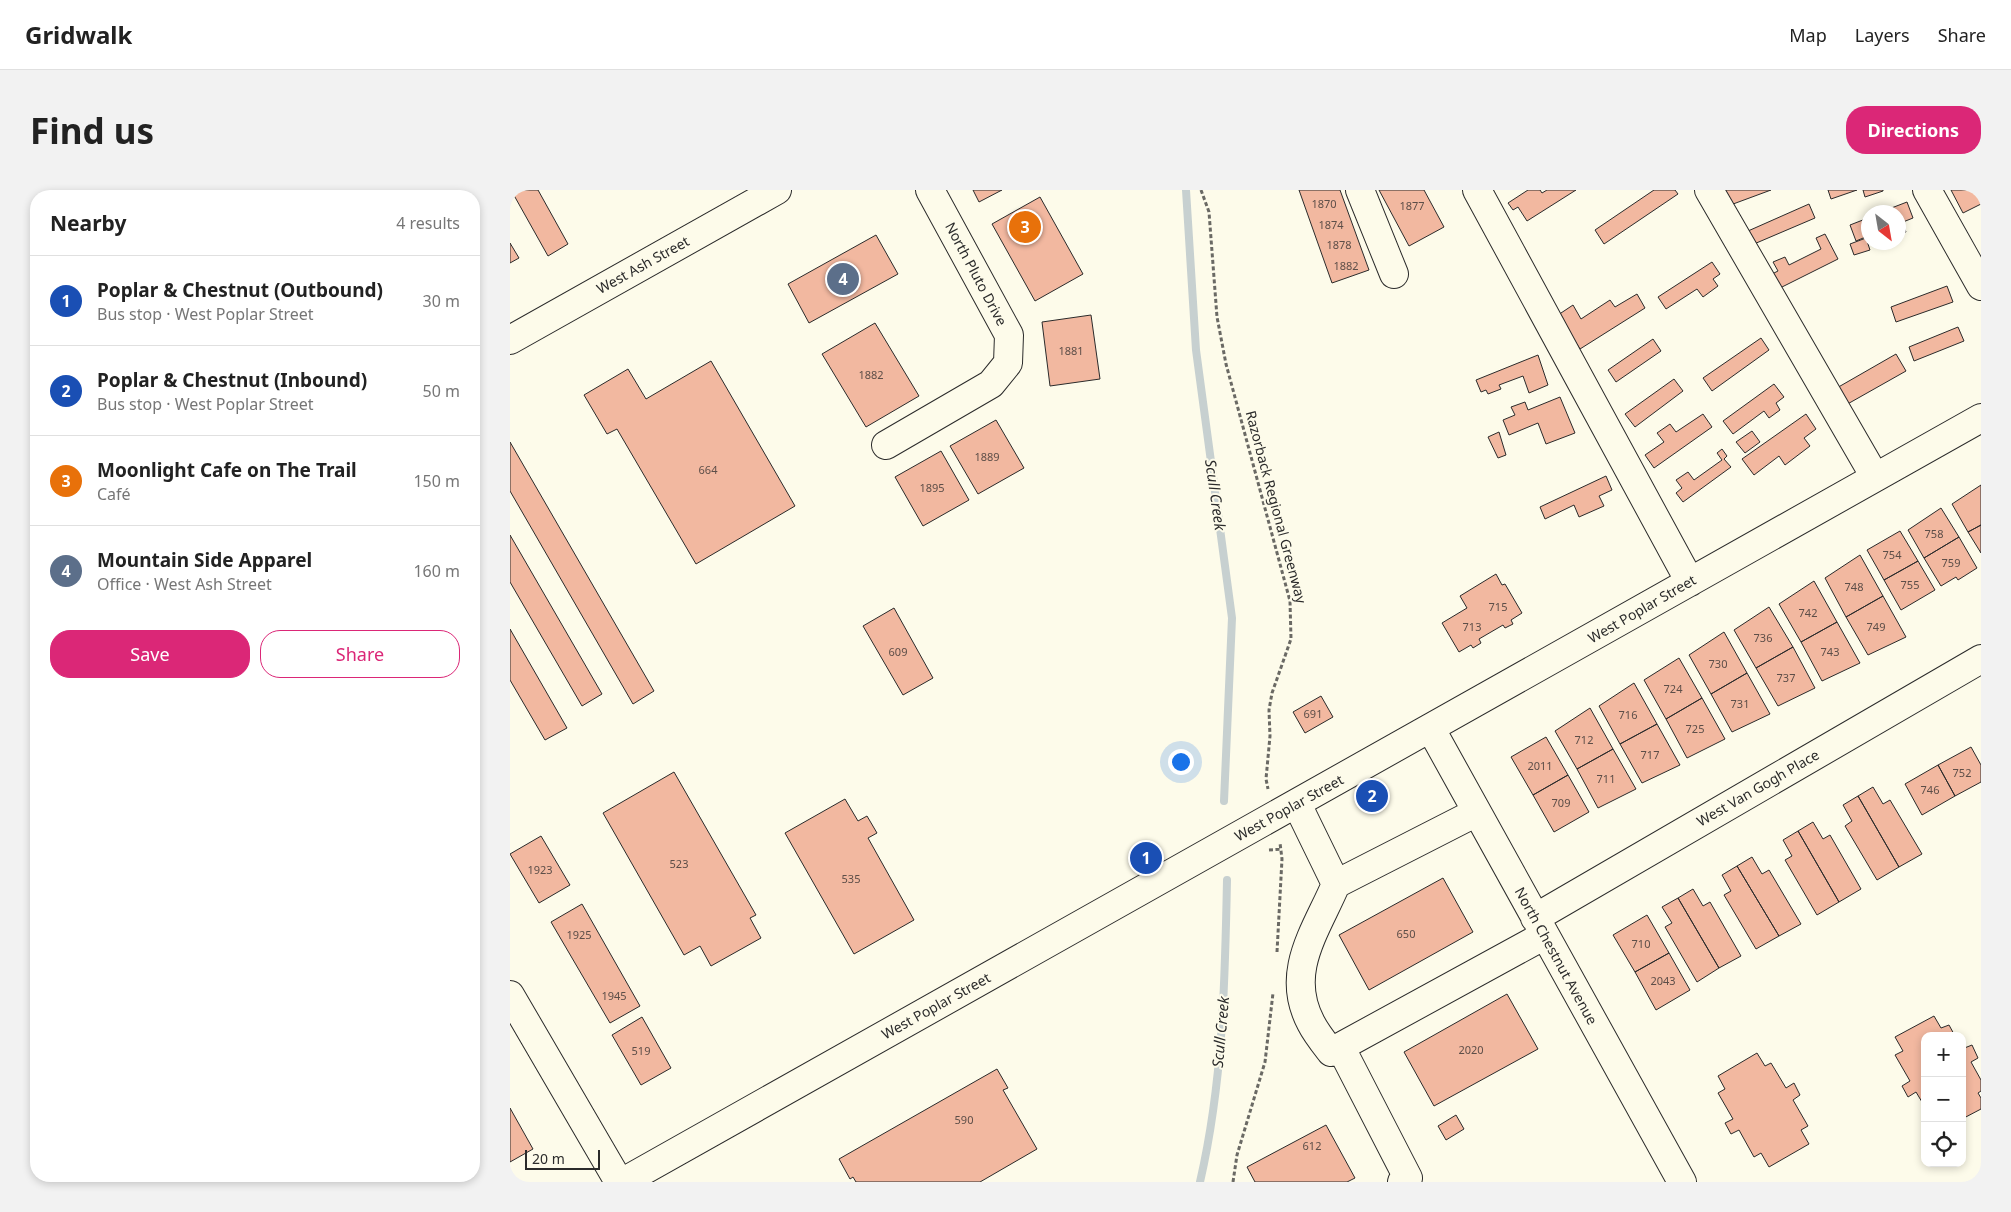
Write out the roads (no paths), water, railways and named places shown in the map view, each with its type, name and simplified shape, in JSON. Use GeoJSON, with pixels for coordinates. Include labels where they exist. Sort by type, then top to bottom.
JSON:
{"type":"FeatureCollection","features":[{"type":"Feature","properties":{"kind":"street","name":"West Ash Street"},"geometry":{"type":"LineString","coordinates":[[510,340],[777,190]]}},
{"type":"Feature","properties":{"kind":"street","name":"North Pluto Drive"},"geometry":{"type":"LineString","coordinates":[[886,445],[991,384],[1008,364],[1009,336],[930,190]]}},
{"type":"Feature","properties":{"kind":"street"},"geometry":{"type":"LineString","coordinates":[[1360,190],[1394,274]]}},
{"type":"Feature","properties":{"kind":"street"},"geometry":{"type":"LineString","coordinates":[[1477,190],[1690,582]]}},
{"type":"Feature","properties":{"kind":"street"},"geometry":{"type":"LineString","coordinates":[[1708,190],[1875,478]]}},
{"type":"Feature","properties":{"kind":"street"},"geometry":{"type":"LineString","coordinates":[[1927,190],[1981,286]]}},
{"type":"Feature","properties":{"kind":"street","name":"West Poplar Street"},"geometry":{"type":"LineString","coordinates":[[623,1182],[1981,418]]}},
{"type":"Feature","properties":{"kind":"street","name":"West Van Gogh Place"},"geometry":{"type":"LineString","coordinates":[[1341,1048],[1981,659]]}},
{"type":"Feature","properties":{"kind":"street","name":"North Chestnut Avenue"},"geometry":{"type":"LineString","coordinates":[[1431,729],[1682,1182]]}},
{"type":"Feature","properties":{"kind":"street"},"geometry":{"type":"LineString","coordinates":[[1286,810],[1336,884]]}},
{"type":"Feature","properties":{"kind":"street"},"geometry":{"type":"LineString","coordinates":[[1402,1182],[1408,1178],[1341,1048],[1331,1052],[1311,1023],[1300,991],[1299,978],[1304,957],[1336,884],[1477,812]]}},
{"type":"Feature","properties":{"kind":"street"},"geometry":{"type":"LineString","coordinates":[[510,996],[619,1182]]}},
{"type":"Feature","properties":{"kind":"waterway","name":"Scull Creek"},"geometry":{"type":"LineString","coordinates":[[1186,190],[1196,350],[1232,618],[1224,801]]}},
{"type":"Feature","properties":{"kind":"waterway","name":"Scull Creek"},"geometry":{"type":"LineString","coordinates":[[1200,1182],[1214,1107],[1218,1069],[1224,994],[1227,880]]}},
{"type":"Feature","properties":{"kind":"place","name":"Moonlight Cafe on The Trail"},"geometry":{"type":"Point","coordinates":[1025,227]}},
{"type":"Feature","properties":{"kind":"place","name":"Mountain Side Apparel"},"geometry":{"type":"Point","coordinates":[843,279]}},
{"type":"Feature","properties":{"kind":"place","name":"Poplar & Chestnut (Inbound)"},"geometry":{"type":"Point","coordinates":[1372,796]}},
{"type":"Feature","properties":{"kind":"place","name":"Poplar & Chestnut (Outbound)"},"geometry":{"type":"Point","coordinates":[1146,858]}}]}
